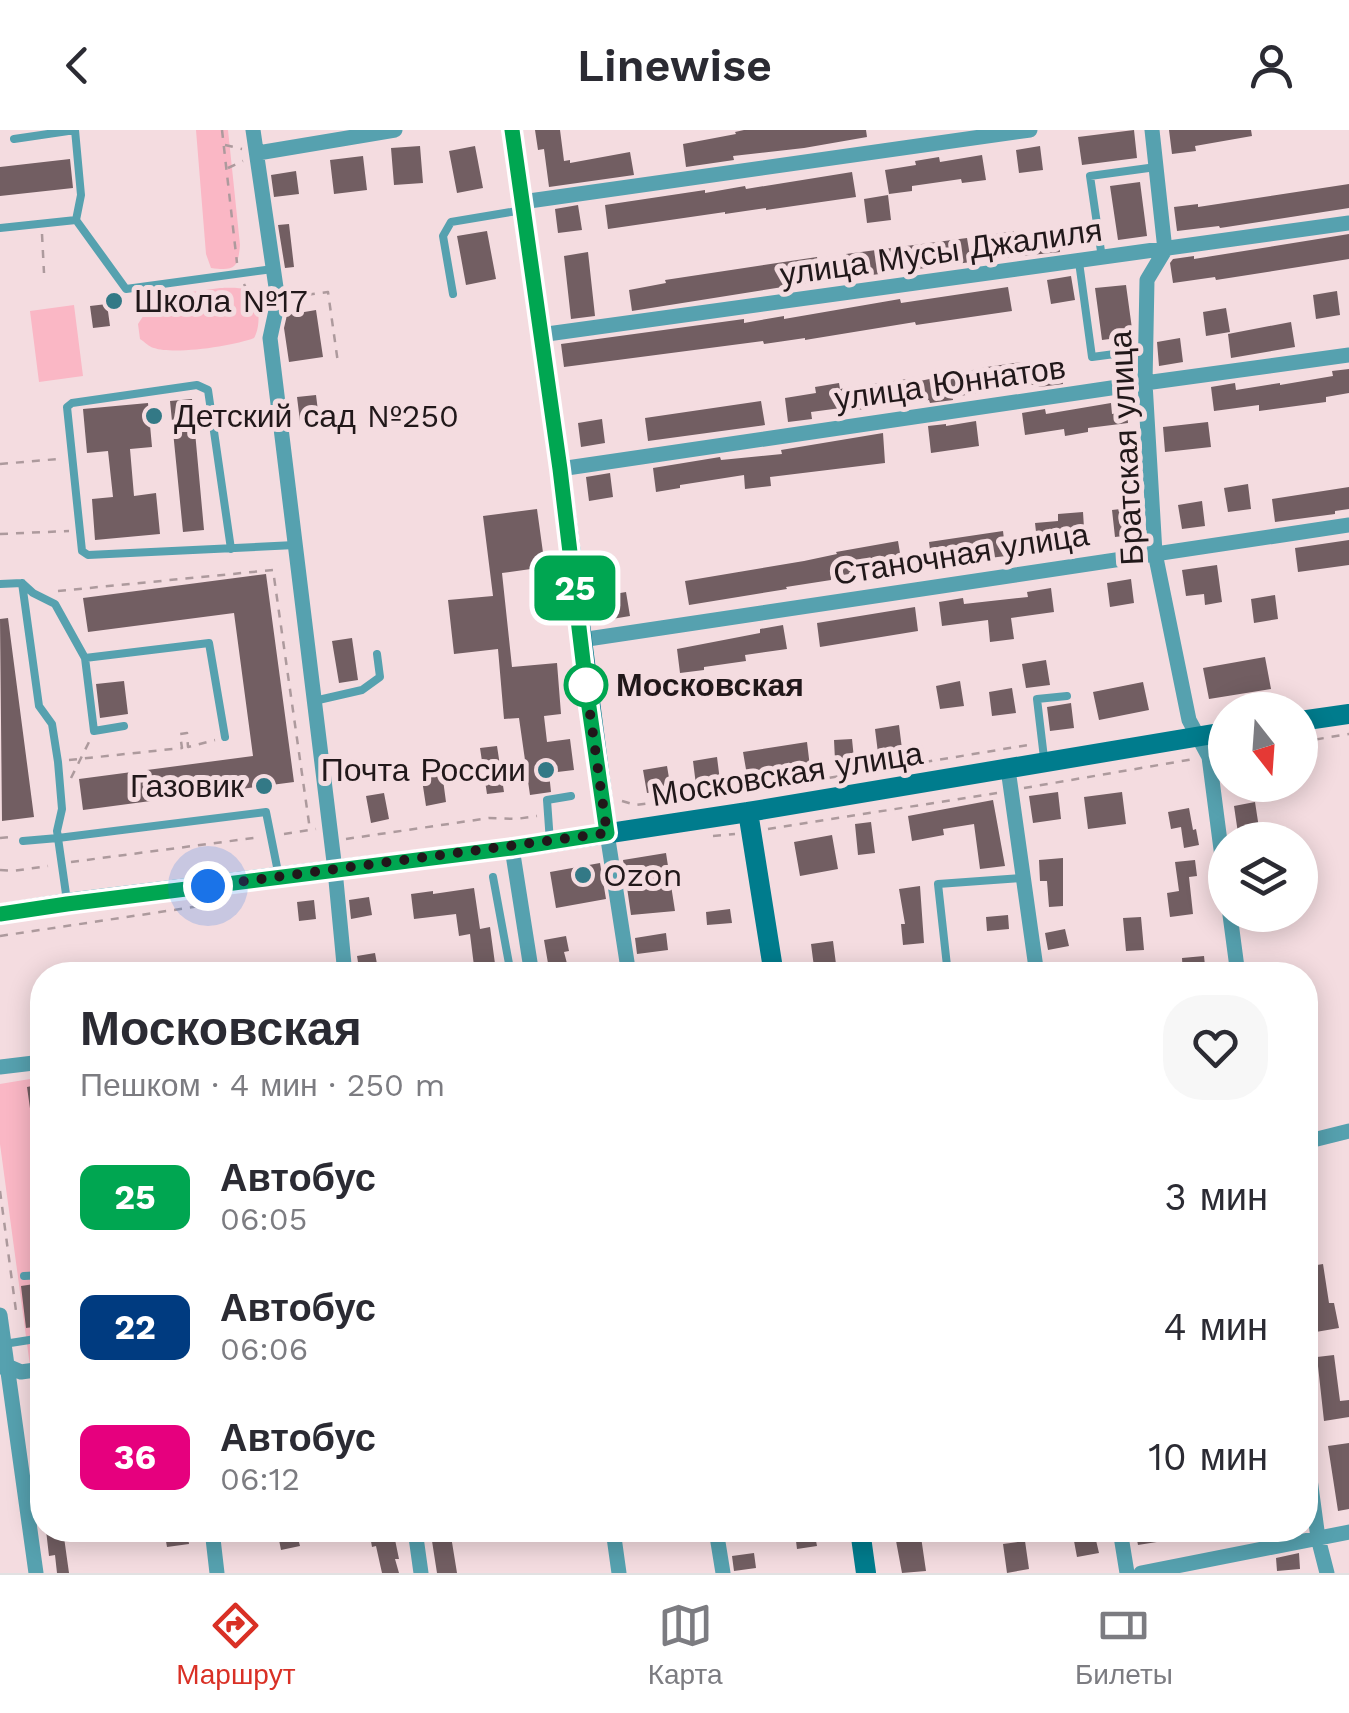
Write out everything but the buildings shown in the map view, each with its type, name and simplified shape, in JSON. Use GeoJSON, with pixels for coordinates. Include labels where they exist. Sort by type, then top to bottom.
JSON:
{"type":"FeatureCollection","features":[{"type":"Feature","properties":{"kind":"street"},"geometry":{"type":"LineString","coordinates":[[253,130],[278,299],[270,338],[344,962]]}},
{"type":"Feature","properties":{"kind":"street"},"geometry":{"type":"LineString","coordinates":[[258,153],[395,130]]}},
{"type":"Feature","properties":{"kind":"street"},"geometry":{"type":"LineString","coordinates":[[512,130],[627,962]]}},
{"type":"Feature","properties":{"kind":"street"},"geometry":{"type":"LineString","coordinates":[[522,206],[1030,130]]}},
{"type":"Feature","properties":{"kind":"street","name":"Братская улица"},"geometry":{"type":"LineString","coordinates":[[1152,130],[1165,250],[1147,280],[1145,382],[1155,553],[1189,720],[1208,757]]}},
{"type":"Feature","properties":{"kind":"street","name":"улица Мусы Джалиля"},"geometry":{"type":"LineString","coordinates":[[540,335],[1349,223]]}},
{"type":"Feature","properties":{"kind":"street","name":"улица Юннатов"},"geometry":{"type":"LineString","coordinates":[[560,469],[1349,355]]}},
{"type":"Feature","properties":{"kind":"street","name":"Станочная улица"},"geometry":{"type":"LineString","coordinates":[[581,640],[1349,525]]}},
{"type":"Feature","properties":{"kind":"street"},"geometry":{"type":"LineString","coordinates":[[1318,719],[1349,714]]}},
{"type":"Feature","properties":{"kind":"street","name":"Московская улица"},"geometry":{"type":"LineString","coordinates":[[0,914],[607,833],[750,822],[1010,780],[1044,763],[1208,735]]}},
{"type":"Feature","properties":{"kind":"street"},"geometry":{"type":"LineString","coordinates":[[1010,780],[1036,962]]}},
{"type":"Feature","properties":{"kind":"street"},"geometry":{"type":"LineString","coordinates":[[750,822],[772,962]]}},
{"type":"Feature","properties":{"kind":"street"},"geometry":{"type":"LineString","coordinates":[[512,848],[530,962]]}},
{"type":"Feature","properties":{"kind":"street"},"geometry":{"type":"LineString","coordinates":[[1232,932],[1236,962]]}},
{"type":"Feature","properties":{"kind":"street"},"geometry":{"type":"LineString","coordinates":[[0,1068],[30,1064]]}},
{"type":"Feature","properties":{"kind":"street"},"geometry":{"type":"LineString","coordinates":[[1318,1139],[1349,1131]]}},
{"type":"Feature","properties":{"kind":"street"},"geometry":{"type":"LineString","coordinates":[[0,1315],[12,1343],[4,1366],[30,1534]]}},
{"type":"Feature","properties":{"kind":"street"},"geometry":{"type":"LineString","coordinates":[[4,1366],[30,1371]]}},
{"type":"Feature","properties":{"kind":"street"},"geometry":{"type":"LineString","coordinates":[[1327,1573],[1318,1538],[1349,1532]]}},
{"type":"Feature","properties":{"kind":"street"},"geometry":{"type":"LineString","coordinates":[[31,1542],[36,1573]]}},
{"type":"Feature","properties":{"kind":"street"},"geometry":{"type":"LineString","coordinates":[[213,1542],[217,1573]]}},
{"type":"Feature","properties":{"kind":"street"},"geometry":{"type":"LineString","coordinates":[[417,1542],[421,1573]]}},
{"type":"Feature","properties":{"kind":"street"},"geometry":{"type":"LineString","coordinates":[[614,1542],[619,1573]]}},
{"type":"Feature","properties":{"kind":"street"},"geometry":{"type":"LineString","coordinates":[[718,1542],[723,1573]]}},
{"type":"Feature","properties":{"kind":"street"},"geometry":{"type":"LineString","coordinates":[[862,1542],[866,1573]]}},
{"type":"Feature","properties":{"kind":"street"},"geometry":{"type":"LineString","coordinates":[[1122,1542],[1128,1573]]}},
{"type":"Feature","properties":{"kind":"street"},"geometry":{"type":"LineString","coordinates":[[1141,1573],[1298,1542]]}},
{"type":"Feature","properties":{"kind":"lane"},"geometry":{"type":"LineString","coordinates":[[14,139],[75,130],[82,195],[76,220],[126,289],[273,269]]}},
{"type":"Feature","properties":{"kind":"lane"},"geometry":{"type":"LineString","coordinates":[[1102,258],[1090,176],[1156,167]]}},
{"type":"Feature","properties":{"kind":"lane"},"geometry":{"type":"LineString","coordinates":[[453,294],[443,236],[446,228],[451,222],[522,206]]}},
{"type":"Feature","properties":{"kind":"lane"},"geometry":{"type":"LineString","coordinates":[[0,228],[76,220]]}},
{"type":"Feature","properties":{"kind":"lane"},"geometry":{"type":"LineString","coordinates":[[1078,262],[1092,357],[1145,350]]}},
{"type":"Feature","properties":{"kind":"lane"},"geometry":{"type":"LineString","coordinates":[[232,549],[208,390],[204,386],[67,407],[82,552],[88,555],[232,549],[295,545]]}},
{"type":"Feature","properties":{"kind":"lane"},"geometry":{"type":"LineString","coordinates":[[0,584],[22,583],[55,604],[85,658],[94,731],[124,726]]}},
{"type":"Feature","properties":{"kind":"lane"},"geometry":{"type":"LineString","coordinates":[[22,583],[39,706],[52,724],[58,762],[62,809],[56,831],[67,904]]}},
{"type":"Feature","properties":{"kind":"lane"},"geometry":{"type":"LineString","coordinates":[[85,658],[209,644],[225,737]]}},
{"type":"Feature","properties":{"kind":"lane"},"geometry":{"type":"LineString","coordinates":[[314,701],[362,690],[380,677],[377,654]]}},
{"type":"Feature","properties":{"kind":"lane"},"geometry":{"type":"LineString","coordinates":[[1044,763],[1038,699],[1068,696]]}},
{"type":"Feature","properties":{"kind":"lane"},"geometry":{"type":"LineString","coordinates":[[550,842],[547,800],[571,796]]}},
{"type":"Feature","properties":{"kind":"lane"},"geometry":{"type":"LineString","coordinates":[[23,841],[266,812],[279,876]]}},
{"type":"Feature","properties":{"kind":"lane"},"geometry":{"type":"LineString","coordinates":[[493,877],[509,962]]}},
{"type":"Feature","properties":{"kind":"lane"},"geometry":{"type":"LineString","coordinates":[[947,962],[938,884],[1024,878]]}},
{"type":"Feature","properties":{"kind":"lane"},"geometry":{"type":"LineString","coordinates":[[24,1276],[30,1276]]}},
{"type":"Feature","properties":{"kind":"lane"},"geometry":{"type":"LineString","coordinates":[[12,1343],[30,1340]]}},
{"type":"Feature","properties":{"kind":"path"},"geometry":{"type":"LineString","coordinates":[[222,130],[238,274],[270,338]]}},
{"type":"Feature","properties":{"kind":"path"},"geometry":{"type":"LineString","coordinates":[[42,224],[44,273]]}},
{"type":"Feature","properties":{"kind":"path"},"geometry":{"type":"LineString","coordinates":[[278,299],[328,292],[338,363]]}},
{"type":"Feature","properties":{"kind":"path"},"geometry":{"type":"LineString","coordinates":[[0,464],[73,458]]}},
{"type":"Feature","properties":{"kind":"path"},"geometry":{"type":"LineString","coordinates":[[0,534],[80,530]]}},
{"type":"Feature","properties":{"kind":"path"},"geometry":{"type":"LineString","coordinates":[[60,797],[94,731]]}},
{"type":"Feature","properties":{"kind":"path"},"geometry":{"type":"LineString","coordinates":[[58,762],[182,748],[180,734],[187,733],[188,747],[225,737]]}},
{"type":"Feature","properties":{"kind":"path"},"geometry":{"type":"LineString","coordinates":[[1318,739],[1349,734]]}},
{"type":"Feature","properties":{"kind":"path"},"geometry":{"type":"LineString","coordinates":[[750,822],[1010,780],[1208,757]]}},
{"type":"Feature","properties":{"kind":"path"},"geometry":{"type":"LineString","coordinates":[[602,796],[636,804],[798,783],[803,813]]}},
{"type":"Feature","properties":{"kind":"path"},"geometry":{"type":"LineString","coordinates":[[0,870],[271,836],[330,831],[339,840],[489,818],[548,814]]}},
{"type":"Feature","properties":{"kind":"path"},"geometry":{"type":"LineString","coordinates":[[0,1191],[12,1343]]}},
{"type":"Feature","properties":{"kind":"shaded area"},"geometry":{"type":"Polygon","coordinates":[[[196,130],[228,130],[240,245],[238,259],[230,268],[211,268],[206,254],[196,130]]]}},
{"type":"Feature","properties":{"kind":"shaded area"},"geometry":{"type":"Polygon","coordinates":[[[240,288],[255,299],[258,327],[254,338],[219,347],[175,351],[152,347],[140,339],[138,324],[151,304],[163,296],[240,288]]]}},
{"type":"Feature","properties":{"kind":"shaded area"},"geometry":{"type":"Polygon","coordinates":[[[74,305],[83,376],[39,382],[30,311],[74,305]]]}},
{"type":"Feature","properties":{"kind":"shaded area"},"geometry":{"type":"Polygon","coordinates":[[[30,1079],[30,1366],[0,1144],[0,1084],[30,1079]]]}},
{"type":"Feature","properties":{"kind":"bus line","name":"25"},"geometry":{"type":"LineString","coordinates":[[0,914],[607,833],[512,130]]}},
{"type":"Feature","properties":{"kind":"place","name":"Школа №17"},"geometry":{"type":"Point","coordinates":[114,301]}},
{"type":"Feature","properties":{"kind":"place","name":"Детский сад №250"},"geometry":{"type":"Point","coordinates":[154,416]}},
{"type":"Feature","properties":{"kind":"place","name":"Московская"},"geometry":{"type":"Point","coordinates":[586,685]}},
{"type":"Feature","properties":{"kind":"place","name":"Почта России"},"geometry":{"type":"Point","coordinates":[546,770]}},
{"type":"Feature","properties":{"kind":"place","name":"Газовик"},"geometry":{"type":"Point","coordinates":[264,786]}},
{"type":"Feature","properties":{"kind":"place","name":"Ozon"},"geometry":{"type":"Point","coordinates":[583,875]}},
{"type":"Feature","properties":{"kind":"route"},"geometry":{"type":"LineString","coordinates":[[208,886],[607,833],[586,685]]}}]}
